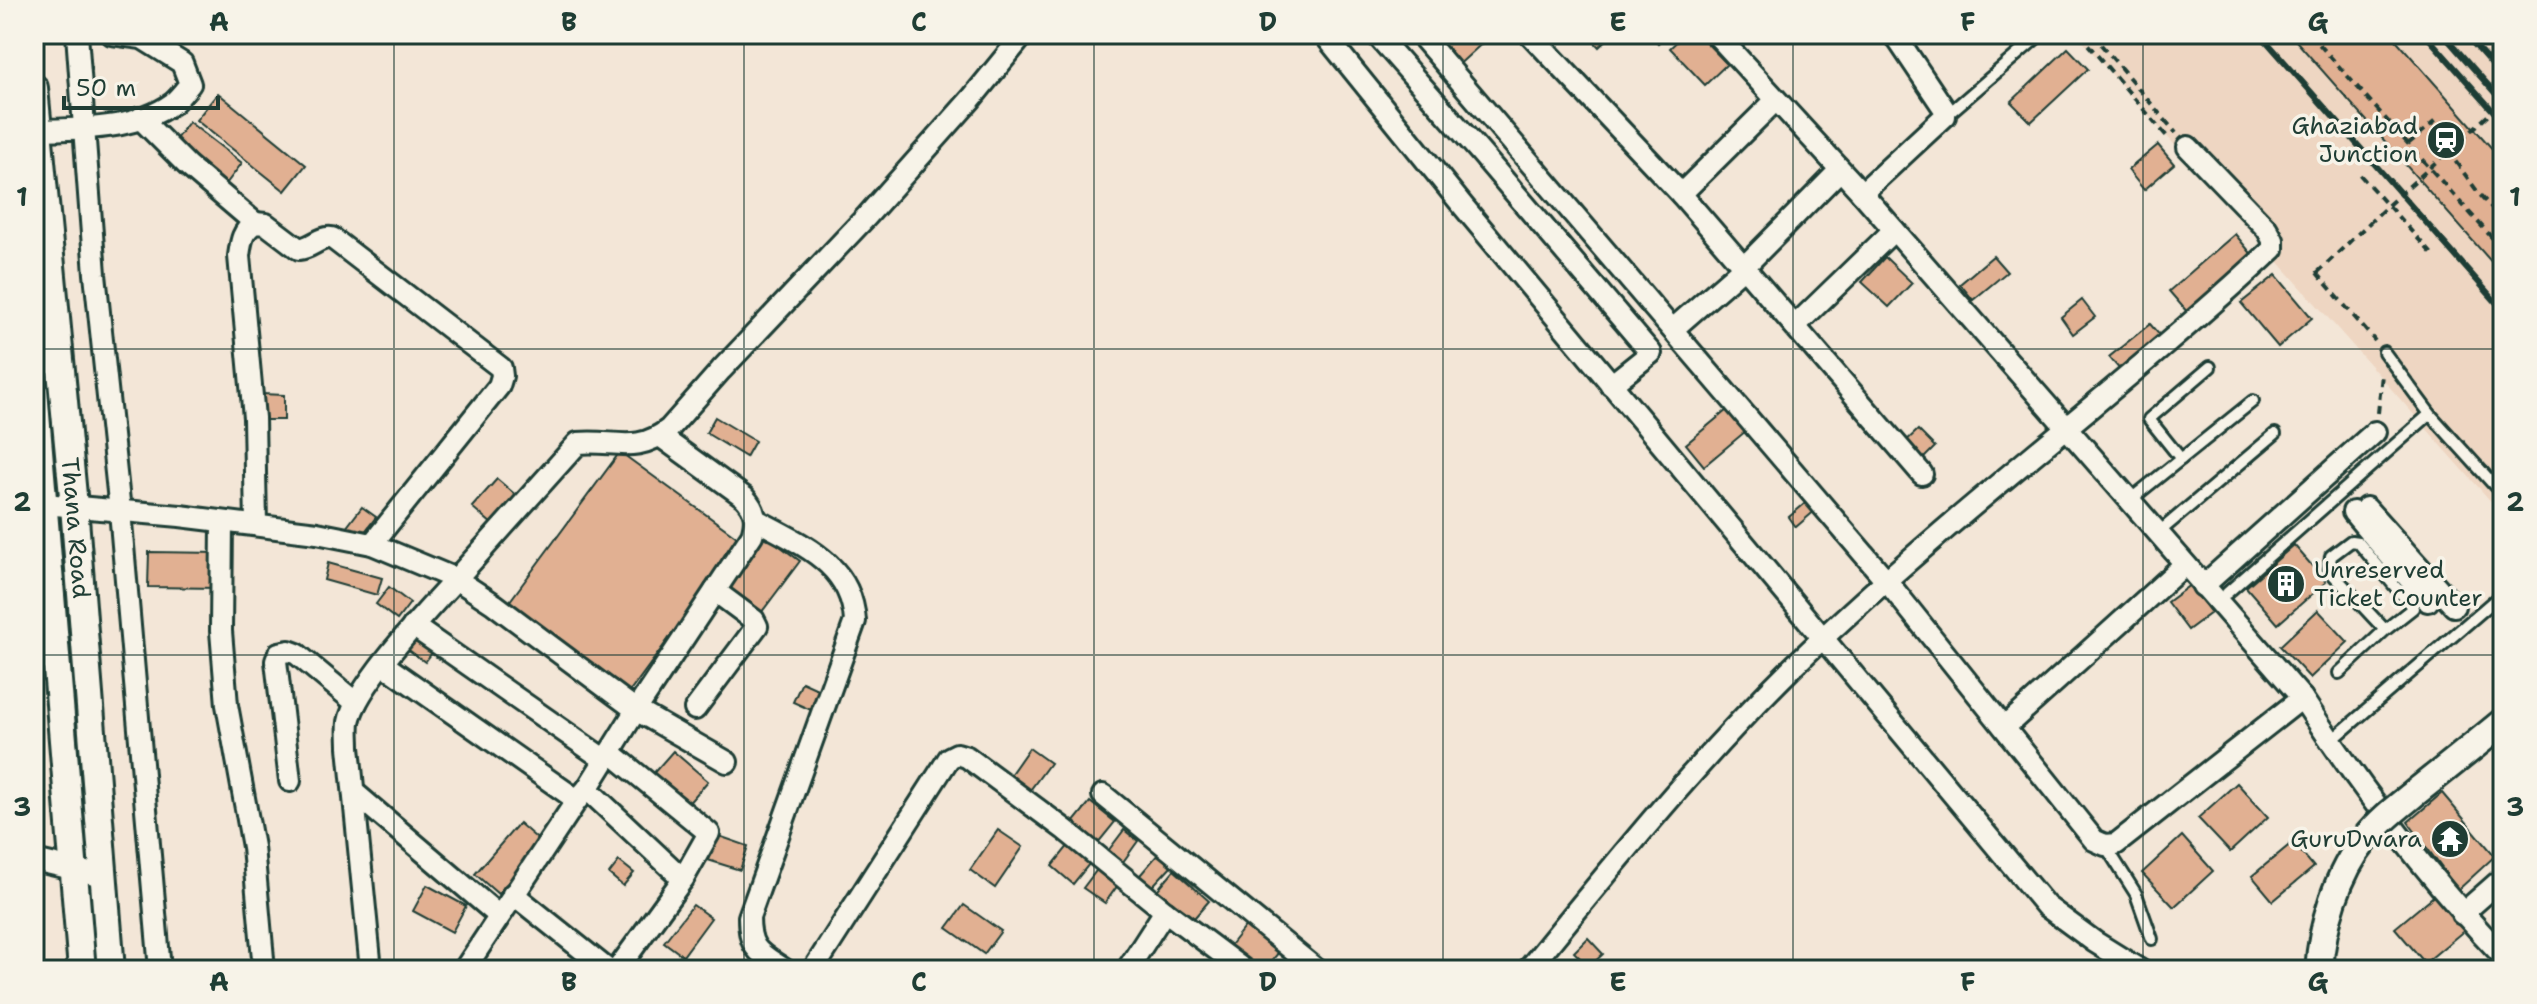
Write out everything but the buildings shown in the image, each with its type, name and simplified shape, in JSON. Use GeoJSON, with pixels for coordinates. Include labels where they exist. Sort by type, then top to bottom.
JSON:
{"type":"FeatureCollection","features":[{"type":"Feature","properties":{"kind":"street"},"geometry":{"type":"LineString","coordinates":[[77,34],[83,129],[160,970]]}},
{"type":"Feature","properties":{"kind":"street"},"geometry":{"type":"LineString","coordinates":[[38,130],[83,129],[140,118],[174,102],[190,84],[182,63],[169,54],[142,38],[112,34]]}},
{"type":"Feature","properties":{"kind":"street"},"geometry":{"type":"LineString","coordinates":[[371,970],[349,722],[356,703],[383,664],[413,626],[578,443],[625,446],[660,436],[867,216],[1024,34]]}},
{"type":"Feature","properties":{"kind":"street"},"geometry":{"type":"LineString","coordinates":[[1324,34],[1611,385],[2046,906],[2140,970]]}},
{"type":"Feature","properties":{"kind":"street"},"geometry":{"type":"LineString","coordinates":[[1376,34],[1491,163],[1651,353]]}},
{"type":"Feature","properties":{"kind":"street"},"geometry":{"type":"LineString","coordinates":[[1420,34],[1886,580],[2094,840],[2105,845],[2116,844],[2302,698]]}},
{"type":"Feature","properties":{"kind":"street"},"geometry":{"type":"LineString","coordinates":[[1530,34],[1681,194],[1922,474]]}},
{"type":"Feature","properties":{"kind":"street"},"geometry":{"type":"LineString","coordinates":[[1716,34],[1862,193],[2302,698],[2405,843],[2462,914],[2503,956]]}},
{"type":"Feature","properties":{"kind":"street"},"geometry":{"type":"LineString","coordinates":[[1862,193],[1945,116],[1945,110],[1894,34]]}},
{"type":"Feature","properties":{"kind":"street","name":"Thana Road"},"geometry":{"type":"LineString","coordinates":[[34,88],[45,328],[74,506],[111,970]]}},
{"type":"Feature","properties":{"kind":"street"},"geometry":{"type":"LineString","coordinates":[[1681,194],[1776,100]]}},
{"type":"Feature","properties":{"kind":"street"},"geometry":{"type":"LineString","coordinates":[[140,118],[187,165],[255,223],[266,224],[299,249],[326,237],[332,238],[501,368],[499,386],[372,544]]}},
{"type":"Feature","properties":{"kind":"street"},"geometry":{"type":"LineString","coordinates":[[1528,970],[1687,776],[1824,637],[1886,580],[2273,249],[2273,240],[2267,229],[2188,147]]}},
{"type":"Feature","properties":{"kind":"street"},"geometry":{"type":"LineString","coordinates":[[1611,385],[1651,353],[1744,267],[1840,170]]}},
{"type":"Feature","properties":{"kind":"street"},"geometry":{"type":"LineString","coordinates":[[255,223],[241,239],[239,256],[254,418],[256,525]]}},
{"type":"Feature","properties":{"kind":"street"},"geometry":{"type":"LineString","coordinates":[[1795,326],[1894,230]]}},
{"type":"Feature","properties":{"kind":"street","name":"Thana Road"},"geometry":{"type":"LineString","coordinates":[[34,390],[82,970]]}},
{"type":"Feature","properties":{"kind":"street"},"geometry":{"type":"LineString","coordinates":[[2203,586],[2375,432]]}},
{"type":"Feature","properties":{"kind":"street"},"geometry":{"type":"LineString","coordinates":[[464,970],[752,535],[757,520],[753,507],[744,497],[660,436]]}},
{"type":"Feature","properties":{"kind":"street"},"geometry":{"type":"LineString","coordinates":[[44,504],[256,525],[372,544],[456,579],[636,710],[727,762]]}},
{"type":"Feature","properties":{"kind":"street"},"geometry":{"type":"LineString","coordinates":[[2421,604],[2360,510],[2454,606]]}},
{"type":"Feature","properties":{"kind":"street"},"geometry":{"type":"LineString","coordinates":[[757,520],[818,553],[839,575],[853,600],[855,621],[749,917],[749,936],[757,951],[785,970]]}},
{"type":"Feature","properties":{"kind":"street"},"geometry":{"type":"LineString","coordinates":[[222,522],[221,631],[227,705],[253,847],[264,970]]}},
{"type":"Feature","properties":{"kind":"street"},"geometry":{"type":"LineString","coordinates":[[2005,727],[2184,565]]}},
{"type":"Feature","properties":{"kind":"street"},"geometry":{"type":"LineString","coordinates":[[695,709],[757,626],[754,620],[715,591]]}},
{"type":"Feature","properties":{"kind":"street"},"geometry":{"type":"LineString","coordinates":[[413,626],[608,756],[709,833],[683,879],[617,970]]}},
{"type":"Feature","properties":{"kind":"street"},"geometry":{"type":"LineString","coordinates":[[290,781],[276,661],[279,653],[289,651],[297,654],[356,703]]}},
{"type":"Feature","properties":{"kind":"street"},"geometry":{"type":"LineString","coordinates":[[383,664],[582,795],[683,879]]}},
{"type":"Feature","properties":{"kind":"street"},"geometry":{"type":"LineString","coordinates":[[2319,970],[2336,893],[2349,861],[2366,837],[2503,722]]}},
{"type":"Feature","properties":{"kind":"street"},"geometry":{"type":"LineString","coordinates":[[813,970],[949,758],[957,754],[967,757],[1064,829],[1238,968]]}},
{"type":"Feature","properties":{"kind":"street"},"geometry":{"type":"LineString","coordinates":[[356,794],[498,915]]}},
{"type":"Feature","properties":{"kind":"street"},"geometry":{"type":"LineString","coordinates":[[1103,795],[1317,970]]}},
{"type":"Feature","properties":{"kind":"street"},"geometry":{"type":"LineString","coordinates":[[34,860],[103,876]]}},
{"type":"Feature","properties":{"kind":"street"},"geometry":{"type":"LineString","coordinates":[[2462,914],[2503,878]]}},
{"type":"Feature","properties":{"kind":"street"},"geometry":{"type":"LineString","coordinates":[[513,894],[608,970]]}},
{"type":"Feature","properties":{"kind":"street"},"geometry":{"type":"LineString","coordinates":[[1127,970],[1165,911]]}},
{"type":"Feature","properties":{"kind":"lane"},"geometry":{"type":"LineString","coordinates":[[1945,116],[2041,34]]}},
{"type":"Feature","properties":{"kind":"lane"},"geometry":{"type":"LineString","coordinates":[[2384,352],[2430,414],[2503,495]]}},
{"type":"Feature","properties":{"kind":"lane"},"geometry":{"type":"LineString","coordinates":[[2181,459],[2149,419],[2210,367]]}},
{"type":"Feature","properties":{"kind":"lane"},"geometry":{"type":"LineString","coordinates":[[2130,500],[2253,401]]}},
{"type":"Feature","properties":{"kind":"lane"},"geometry":{"type":"LineString","coordinates":[[2227,593],[2430,414]]}},
{"type":"Feature","properties":{"kind":"lane"},"geometry":{"type":"LineString","coordinates":[[2158,533],[2275,434]]}},
{"type":"Feature","properties":{"kind":"lane"},"geometry":{"type":"LineString","coordinates":[[2385,630],[2329,570],[2331,556],[2351,541],[2358,542],[2421,604]]}},
{"type":"Feature","properties":{"kind":"lane"},"geometry":{"type":"LineString","coordinates":[[2331,741],[2503,593]]}},
{"type":"Feature","properties":{"kind":"lane"},"geometry":{"type":"LineString","coordinates":[[2339,673],[2385,630],[2421,604],[2454,606],[2469,622]]}},
{"type":"Feature","properties":{"kind":"lane"},"geometry":{"type":"LineString","coordinates":[[2105,845],[2136,894],[2152,939]]}},
{"type":"Feature","properties":{"kind":"path"},"geometry":{"type":"LineString","coordinates":[[2079,34],[2181,152],[2188,147],[2092,34]]}},
{"type":"Feature","properties":{"kind":"path"},"geometry":{"type":"LineString","coordinates":[[2310,34],[2503,250]]}},
{"type":"Feature","properties":{"kind":"path"},"geometry":{"type":"LineString","coordinates":[[2375,432],[2384,352],[2317,273],[2503,102]]}},
{"type":"Feature","properties":{"kind":"path"},"geometry":{"type":"LineString","coordinates":[[2408,144],[2439,118]]}},
{"type":"Feature","properties":{"kind":"path"},"geometry":{"type":"LineString","coordinates":[[2429,148],[2449,132]]}},
{"type":"Feature","properties":{"kind":"path"},"geometry":{"type":"LineString","coordinates":[[2439,139],[2480,195],[2503,220]]}},
{"type":"Feature","properties":{"kind":"path"},"geometry":{"type":"LineString","coordinates":[[2360,175],[2433,255]]}},
{"type":"Feature","properties":{"kind":"shaded area"},"geometry":{"type":"Polygon","coordinates":[[[2076,34],[2503,34],[2503,515],[2181,152],[2076,34]]]}},
{"type":"Feature","properties":{"kind":"railway"},"geometry":{"type":"LineString","coordinates":[[2260,34],[2503,310]]}},
{"type":"Feature","properties":{"kind":"railway"},"geometry":{"type":"LineString","coordinates":[[2425,34],[2503,122]]}},
{"type":"Feature","properties":{"kind":"railway"},"geometry":{"type":"LineString","coordinates":[[2443,34],[2503,102]]}},
{"type":"Feature","properties":{"kind":"railway"},"geometry":{"type":"LineString","coordinates":[[2465,34],[2503,77]]}},
{"type":"Feature","properties":{"kind":"place","name":"Ghaziabad Junction"},"geometry":{"type":"Point","coordinates":[2446,140]}},
{"type":"Feature","properties":{"kind":"place","name":"Unreserved Ticket Counter"},"geometry":{"type":"Point","coordinates":[2286,584]}},
{"type":"Feature","properties":{"kind":"place","name":"GuruDwara"},"geometry":{"type":"Point","coordinates":[2450,839]}}]}
